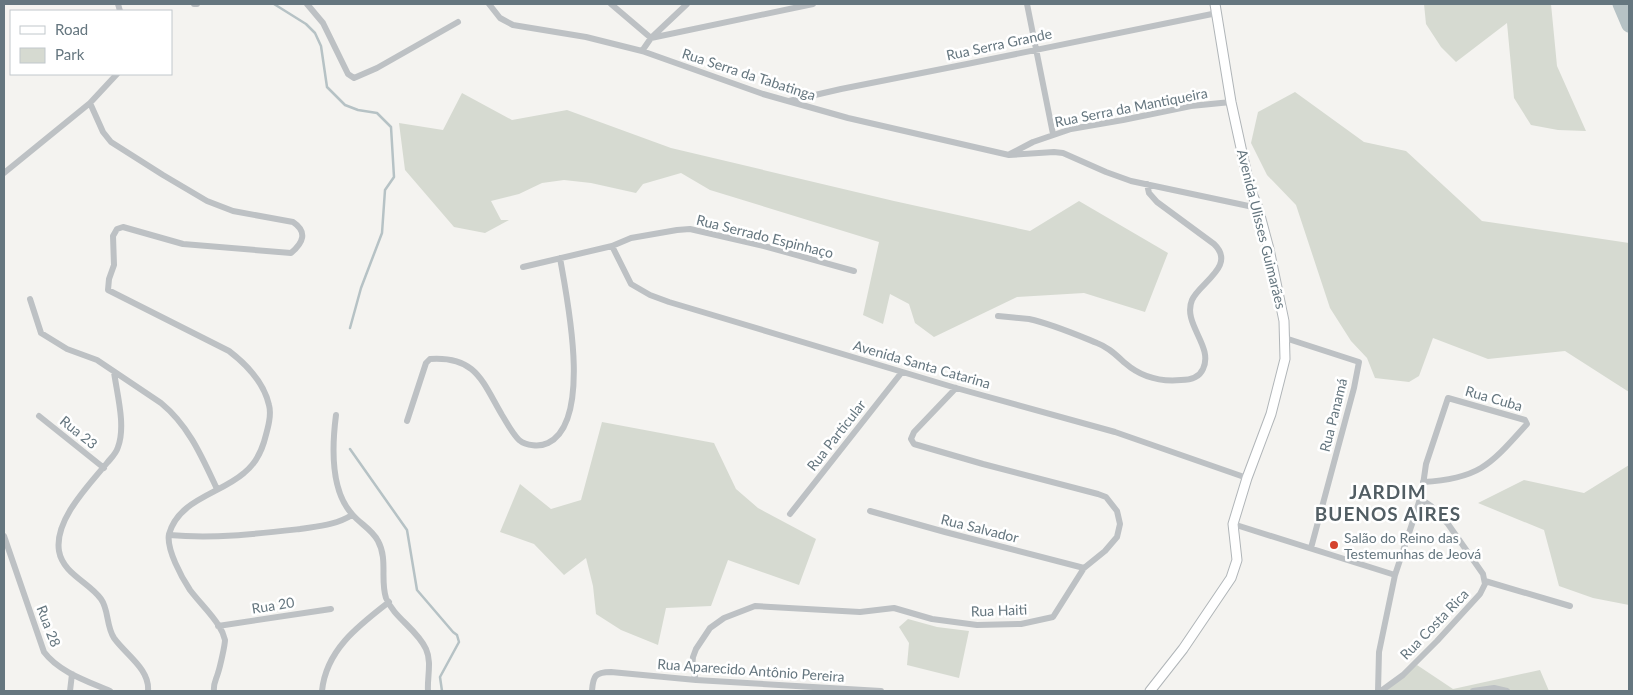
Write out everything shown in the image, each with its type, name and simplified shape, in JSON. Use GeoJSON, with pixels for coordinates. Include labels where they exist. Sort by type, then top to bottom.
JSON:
{"type":"FeatureCollection","features":[{"type":"Feature","properties":{"kind":"main road","name":"Avenida Ulisses Guimarães"},"geometry":{"type":"LineString","coordinates":[[1150,691],[1183,649],[1231,578],[1237,560],[1233,524],[1271,414],[1285,359],[1284,321],[1269,248],[1258,208],[1250,189],[1231,102],[1216,8]]}},
{"type":"Feature","properties":{"kind":"street"},"geometry":{"type":"LineString","coordinates":[[306,4],[323,24],[348,74],[354,78],[368,73],[458,22]]}},
{"type":"Feature","properties":{"kind":"street","name":"Rua Serra da Tabatinga"},"geometry":{"type":"LineString","coordinates":[[489,4],[500,18],[513,25],[586,37],[642,51],[730,83],[848,118],[1009,155],[1063,153],[1131,181],[1258,208]]}},
{"type":"Feature","properties":{"kind":"street"},"geometry":{"type":"LineString","coordinates":[[611,4],[652,38]]}},
{"type":"Feature","properties":{"kind":"street"},"geometry":{"type":"LineString","coordinates":[[642,51],[652,38],[687,4]]}},
{"type":"Feature","properties":{"kind":"street"},"geometry":{"type":"LineString","coordinates":[[652,38],[813,4]]}},
{"type":"Feature","properties":{"kind":"street"},"geometry":{"type":"LineString","coordinates":[[1027,4],[1053,134]]}},
{"type":"Feature","properties":{"kind":"street","name":"Rua Serra Grande"},"geometry":{"type":"LineString","coordinates":[[788,101],[841,88],[967,64],[1216,8]]}},
{"type":"Feature","properties":{"kind":"street"},"geometry":{"type":"LineString","coordinates":[[4,173],[90,103],[117,75]]}},
{"type":"Feature","properties":{"kind":"street","name":"Rua Serra da Mantiqueira"},"geometry":{"type":"LineString","coordinates":[[1009,155],[1033,142],[1071,129],[1191,106],[1231,102]]}},
{"type":"Feature","properties":{"kind":"street"},"geometry":{"type":"LineString","coordinates":[[90,103],[103,132],[112,142],[162,175],[208,201],[233,211],[293,222],[300,227],[303,235],[300,245],[291,253],[183,244],[123,227],[117,229],[113,236],[114,265],[109,279],[108,290],[229,351],[238,358],[256,379],[269,405],[270,415],[267,432],[255,462],[237,478],[200,498],[186,508],[175,522],[169,534],[170,548],[189,589],[218,626],[225,640],[213,687],[214,691]]}},
{"type":"Feature","properties":{"kind":"street"},"geometry":{"type":"LineString","coordinates":[[998,316],[1028,319],[1099,343],[1134,370],[1152,378],[1178,381],[1194,379],[1198,376],[1204,366],[1205,352],[1191,316],[1190,308],[1193,298],[1218,270],[1220,262],[1219,249],[1157,202],[1149,194],[1147,184]]}},
{"type":"Feature","properties":{"kind":"street","name":"Rua Serrado Espinhaço"},"geometry":{"type":"LineString","coordinates":[[523,267],[612,246],[631,238],[677,230],[690,230],[764,246],[854,271]]}},
{"type":"Feature","properties":{"kind":"street","name":"Avenida Santa Catarina"},"geometry":{"type":"LineString","coordinates":[[612,246],[631,284],[650,295],[669,302],[956,388],[1115,432],[1248,478]]}},
{"type":"Feature","properties":{"kind":"street"},"geometry":{"type":"LineString","coordinates":[[408,421],[426,363],[430,359],[448,360],[460,362],[474,370],[507,424],[520,440],[530,445],[545,445],[557,437],[563,429],[570,408],[575,370],[560,258]]}},
{"type":"Feature","properties":{"kind":"street"},"geometry":{"type":"LineString","coordinates":[[30,298],[41,333],[67,349],[97,360],[161,403],[178,419],[191,436],[217,489]]}},
{"type":"Feature","properties":{"kind":"street","name":"Rua Panamá"},"geometry":{"type":"LineString","coordinates":[[1285,338],[1359,362],[1354,388],[1311,548]]}},
{"type":"Feature","properties":{"kind":"street"},"geometry":{"type":"LineString","coordinates":[[114,372],[121,431],[117,450],[80,496],[67,518],[60,534],[59,552],[64,564],[71,572],[103,601],[110,630],[114,638],[145,676],[148,691]]}},
{"type":"Feature","properties":{"kind":"street","name":"Rua Particular"},"geometry":{"type":"LineString","coordinates":[[790,514],[902,372]]}},
{"type":"Feature","properties":{"kind":"street","name":"Rua Haiti"},"geometry":{"type":"LineString","coordinates":[[696,680],[692,667],[693,657],[710,628],[724,618],[755,606],[860,612],[894,608],[932,619],[976,625],[1021,624],[1053,617],[1084,568],[1105,551],[1116,537],[1120,524],[1117,511],[1106,497],[917,446],[912,442],[911,438],[914,432],[956,388]]}},
{"type":"Feature","properties":{"kind":"street","name":"Rua Cuba"},"geometry":{"type":"LineString","coordinates":[[1448,398],[1525,420],[1527,424],[1494,460],[1477,471],[1455,479],[1423,482],[1426,464],[1448,398]]}},
{"type":"Feature","properties":{"kind":"street"},"geometry":{"type":"LineString","coordinates":[[336,415],[333,449],[336,479],[341,499],[352,515],[372,532],[382,549],[385,590],[389,602],[426,650],[428,691]]}},
{"type":"Feature","properties":{"kind":"street","name":"Rua 23"},"geometry":{"type":"LineString","coordinates":[[39,416],[104,468]]}},
{"type":"Feature","properties":{"kind":"street"},"geometry":{"type":"LineString","coordinates":[[1380,691],[1379,652],[1395,575],[1415,515],[1423,482]]}},
{"type":"Feature","properties":{"kind":"street"},"geometry":{"type":"LineString","coordinates":[[1419,498],[1431,506],[1448,524],[1483,574],[1485,581],[1570,606]]}},
{"type":"Feature","properties":{"kind":"street","name":"Rua Salvador"},"geometry":{"type":"LineString","coordinates":[[870,510],[945,532],[1084,568]]}},
{"type":"Feature","properties":{"kind":"street"},"geometry":{"type":"LineString","coordinates":[[169,534],[208,537],[279,532],[334,524],[352,515]]}},
{"type":"Feature","properties":{"kind":"street"},"geometry":{"type":"LineString","coordinates":[[1233,524],[1395,575]]}},
{"type":"Feature","properties":{"kind":"street","name":"Rua 28"},"geometry":{"type":"LineString","coordinates":[[4,536],[44,652],[53,662],[72,674],[110,691]]}},
{"type":"Feature","properties":{"kind":"street","name":"Rua Costa Rica"},"geometry":{"type":"LineString","coordinates":[[1380,691],[1410,669],[1469,607],[1484,588],[1485,581]]}},
{"type":"Feature","properties":{"kind":"street"},"geometry":{"type":"LineString","coordinates":[[322,691],[328,665],[339,647],[360,625],[389,602]]}},
{"type":"Feature","properties":{"kind":"street","name":"Rua 20"},"geometry":{"type":"LineString","coordinates":[[218,626],[331,608]]}},
{"type":"Feature","properties":{"kind":"street","name":"Rua Aparecido Antônio Pereira"},"geometry":{"type":"LineString","coordinates":[[592,691],[593,680],[598,673],[610,672],[696,680],[881,691]]}},
{"type":"Feature","properties":{"kind":"street"},"geometry":{"type":"LineString","coordinates":[[70,691],[72,674]]}},
{"type":"Feature","properties":{"kind":"street"},"geometry":{"type":"LineString","coordinates":[[1473,691],[1494,688],[1507,691]]}},
{"type":"Feature","properties":{"kind":"green space"},"geometry":{"type":"Polygon","coordinates":[[[1424,4],[1551,4],[1557,66],[1586,131],[1558,130],[1531,125],[1514,98],[1507,23],[1456,62],[1441,47],[1426,24],[1424,4]]]}},
{"type":"Feature","properties":{"kind":"green space"},"geometry":{"type":"Polygon","coordinates":[[[1295,92],[1364,142],[1406,151],[1482,221],[1629,243],[1629,392],[1565,351],[1488,359],[1433,338],[1419,376],[1409,382],[1375,378],[1367,358],[1351,341],[1330,308],[1296,205],[1267,175],[1251,143],[1258,112],[1295,92]]]}},
{"type":"Feature","properties":{"kind":"green space"},"geometry":{"type":"Polygon","coordinates":[[[462,93],[512,120],[567,110],[671,148],[1030,231],[1079,201],[1168,253],[1145,312],[1084,293],[1017,297],[934,337],[915,323],[909,304],[890,294],[883,324],[863,315],[879,242],[710,190],[681,173],[643,184],[636,193],[591,183],[564,180],[542,183],[519,194],[491,201],[501,220],[509,220],[485,233],[454,227],[405,170],[399,123],[443,130],[462,93]]]}},
{"type":"Feature","properties":{"kind":"green space"},"geometry":{"type":"Polygon","coordinates":[[[602,422],[714,443],[736,489],[758,508],[816,539],[799,585],[728,560],[711,606],[666,608],[658,645],[621,630],[596,614],[593,586],[586,558],[564,575],[534,544],[500,532],[520,484],[551,509],[581,500],[602,422]]]}},
{"type":"Feature","properties":{"kind":"green space"},"geometry":{"type":"Polygon","coordinates":[[[1629,465],[1629,605],[1593,598],[1559,586],[1544,530],[1478,503],[1524,480],[1584,493],[1629,465]]]}},
{"type":"Feature","properties":{"kind":"green space"},"geometry":{"type":"Polygon","coordinates":[[[908,619],[937,627],[969,631],[959,678],[907,665],[909,643],[899,627],[908,619]]]}},
{"type":"Feature","properties":{"kind":"green space"},"geometry":{"type":"Polygon","coordinates":[[[1417,665],[1453,689],[1540,670],[1549,691],[1382,691],[1417,665]]]}},
{"type":"Feature","properties":{"kind":"waterway"},"geometry":{"type":"LineString","coordinates":[[274,4],[306,24],[315,33],[321,46],[327,87],[345,105],[358,110],[377,113],[391,127],[394,177],[385,190],[382,233],[361,288],[350,328]]}},
{"type":"Feature","properties":{"kind":"waterway"},"geometry":{"type":"LineString","coordinates":[[1620,4],[1629,25]]}},
{"type":"Feature","properties":{"kind":"waterway"},"geometry":{"type":"LineString","coordinates":[[350,449],[407,530],[417,590],[457,635],[459,642],[440,677],[442,691]]}},
{"type":"Feature","properties":{"kind":"place","name":"Salão do Reino das Testemunhas de Jeová"},"geometry":{"type":"Point","coordinates":[1334,545]}},
{"type":"Feature","properties":{"kind":"district","name":"JARDIM BUENOS AIRES"},"geometry":{"type":"Point","coordinates":[1388,502]}}]}
